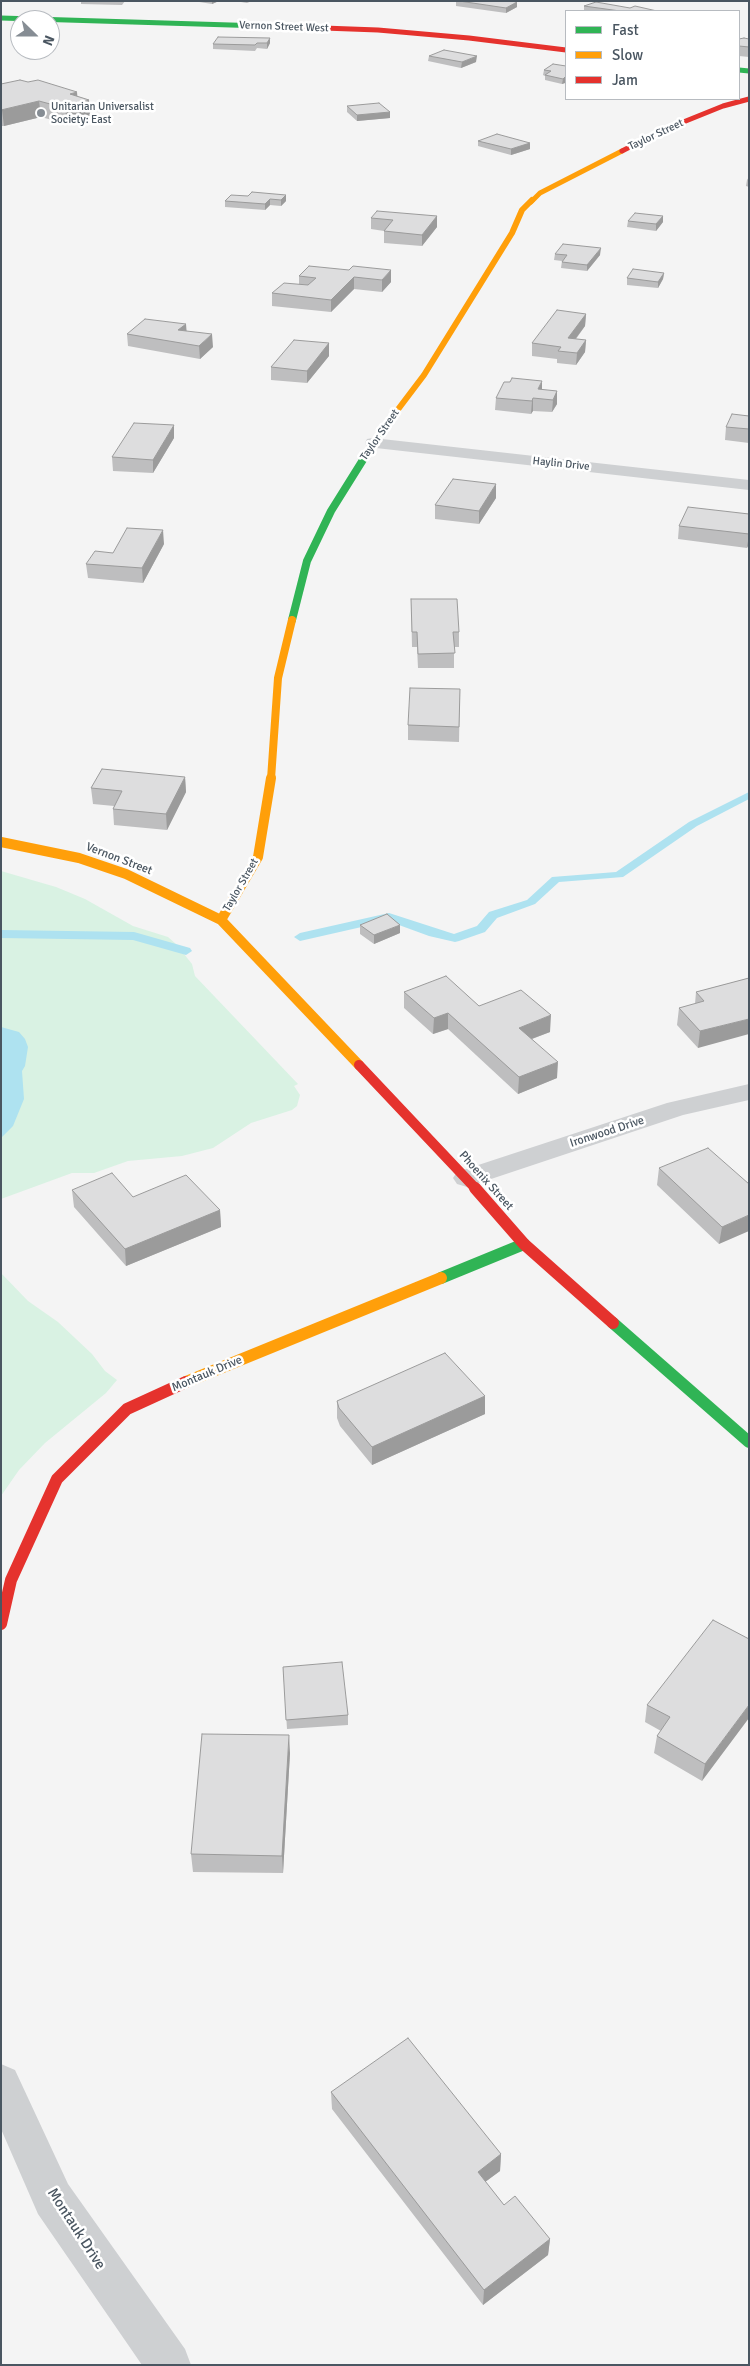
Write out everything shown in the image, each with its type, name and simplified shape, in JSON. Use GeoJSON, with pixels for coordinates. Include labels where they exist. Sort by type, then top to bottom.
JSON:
{"type":"FeatureCollection","features":[{"type":"Feature","properties":{"kind":"street","name":"Vernon Street West"},"geometry":{"type":"LineString","coordinates":[[1,18],[378,30],[469,38],[565,50]]}},
{"type":"Feature","properties":{"kind":"street","name":"Taylor Street"},"geometry":{"type":"LineString","coordinates":[[221,920],[258,857],[271,784],[278,678],[307,561],[330,511],[373,443],[424,375],[512,233],[522,210],[540,193],[661,131],[723,106],[749,99]]}},
{"type":"Feature","properties":{"kind":"street","name":"Haylin Drive"},"geometry":{"type":"LineString","coordinates":[[373,443],[749,484]]}},
{"type":"Feature","properties":{"kind":"street","name":"Vernon Street"},"geometry":{"type":"LineString","coordinates":[[1,842],[79,858],[126,874],[221,920]]}},
{"type":"Feature","properties":{"kind":"street","name":"Phoenix Street"},"geometry":{"type":"LineString","coordinates":[[221,920],[467,1178],[524,1244],[749,1442]]}},
{"type":"Feature","properties":{"kind":"street","name":"Ironwood Drive"},"geometry":{"type":"LineString","coordinates":[[467,1178],[676,1109],[749,1092]]}},
{"type":"Feature","properties":{"kind":"street","name":"Montauk Drive"},"geometry":{"type":"LineString","coordinates":[[1,1624],[11,1580],[57,1479],[127,1409],[209,1372],[524,1244]]}},
{"type":"Feature","properties":{"kind":"street","name":"Montauk Drive"},"geometry":{"type":"LineString","coordinates":[[1,2083],[53,2199],[169,2365]]}},
{"type":"Feature","properties":{"kind":"green space"},"geometry":{"type":"Polygon","coordinates":[[[1,871],[56,887],[85,899],[133,926],[168,937],[192,964],[195,976],[298,1084],[294,1086],[300,1095],[297,1106],[292,1110],[251,1123],[213,1148],[182,1156],[128,1161],[94,1173],[72,1173],[1,1199],[1,871]]]}},
{"type":"Feature","properties":{"kind":"green space"},"geometry":{"type":"Polygon","coordinates":[[[1,1273],[28,1301],[58,1322],[92,1354],[105,1371],[117,1380],[106,1393],[45,1443],[19,1470],[1,1496],[1,1273]]]}},
{"type":"Feature","properties":{"kind":"water"},"geometry":{"type":"Polygon","coordinates":[[[1,1027],[19,1032],[25,1039],[28,1047],[25,1066],[22,1071],[24,1099],[13,1126],[1,1138],[1,1027]]]}},
{"type":"Feature","properties":{"kind":"building"},"geometry":{"type":"Polygon","coordinates":[[[459,1],[511,1],[517,2],[506,8],[459,1]]]}},
{"type":"Feature","properties":{"kind":"building"},"geometry":{"type":"Polygon","coordinates":[[[596,2],[653,10],[613,10],[584,6],[596,2]]]}},
{"type":"Feature","properties":{"kind":"building"},"geometry":{"type":"Polygon","coordinates":[[[218,37],[270,38],[267,43],[257,43],[255,45],[213,44],[218,37]]]}},
{"type":"Feature","properties":{"kind":"building"},"geometry":{"type":"Polygon","coordinates":[[[740,39],[749,39],[749,47],[740,46],[740,39]]]}},
{"type":"Feature","properties":{"kind":"building"},"geometry":{"type":"Polygon","coordinates":[[[444,50],[477,56],[462,62],[429,56],[444,50]]]}},
{"type":"Feature","properties":{"kind":"building"},"geometry":{"type":"Polygon","coordinates":[[[553,64],[565,66],[565,77],[563,79],[545,75],[551,71],[544,70],[553,64]]]}},
{"type":"Feature","properties":{"kind":"building"},"geometry":{"type":"Polygon","coordinates":[[[20,80],[28,82],[38,80],[77,92],[70,94],[89,100],[65,108],[39,101],[1,110],[1,84],[20,80]]]}},
{"type":"Feature","properties":{"kind":"building"},"geometry":{"type":"Polygon","coordinates":[[[379,103],[390,112],[357,115],[347,106],[379,103]]]}},
{"type":"Feature","properties":{"kind":"building"},"geometry":{"type":"Polygon","coordinates":[[[497,134],[530,143],[511,149],[478,141],[497,134]]]}},
{"type":"Feature","properties":{"kind":"building"},"geometry":{"type":"Polygon","coordinates":[[[252,192],[286,195],[281,200],[270,199],[265,204],[225,201],[231,195],[248,196],[252,192]]]}},
{"type":"Feature","properties":{"kind":"building"},"geometry":{"type":"Polygon","coordinates":[[[377,211],[437,216],[422,235],[384,231],[393,220],[371,218],[377,211]]]}},
{"type":"Feature","properties":{"kind":"building"},"geometry":{"type":"Polygon","coordinates":[[[635,213],[663,216],[656,224],[628,221],[635,213]]]}},
{"type":"Feature","properties":{"kind":"building"},"geometry":{"type":"Polygon","coordinates":[[[563,244],[601,248],[587,265],[562,262],[567,255],[555,254],[563,244]]]}},
{"type":"Feature","properties":{"kind":"building"},"geometry":{"type":"Polygon","coordinates":[[[309,266],[349,270],[353,266],[391,270],[382,280],[354,277],[331,300],[272,293],[284,283],[308,285],[316,278],[299,276],[309,266]]]}},
{"type":"Feature","properties":{"kind":"building"},"geometry":{"type":"Polygon","coordinates":[[[633,269],[664,273],[658,282],[627,278],[633,269]]]}},
{"type":"Feature","properties":{"kind":"building"},"geometry":{"type":"Polygon","coordinates":[[[557,310],[586,314],[568,338],[586,340],[577,353],[558,351],[561,347],[532,343],[557,310]]]}},
{"type":"Feature","properties":{"kind":"building"},"geometry":{"type":"Polygon","coordinates":[[[145,319],[186,324],[178,330],[212,334],[199,346],[127,334],[145,319]]]}},
{"type":"Feature","properties":{"kind":"building"},"geometry":{"type":"Polygon","coordinates":[[[294,340],[329,343],[307,371],[271,367],[294,340]]]}},
{"type":"Feature","properties":{"kind":"building"},"geometry":{"type":"Polygon","coordinates":[[[512,378],[542,381],[538,389],[557,391],[553,400],[533,398],[532,401],[496,398],[504,382],[510,382],[512,378]]]}},
{"type":"Feature","properties":{"kind":"building"},"geometry":{"type":"Polygon","coordinates":[[[732,414],[749,416],[749,429],[726,427],[732,414]]]}},
{"type":"Feature","properties":{"kind":"building"},"geometry":{"type":"Polygon","coordinates":[[[134,423],[174,425],[153,460],[112,457],[134,423]]]}},
{"type":"Feature","properties":{"kind":"building"},"geometry":{"type":"Polygon","coordinates":[[[453,479],[496,484],[479,511],[435,505],[453,479]]]}},
{"type":"Feature","properties":{"kind":"building"},"geometry":{"type":"Polygon","coordinates":[[[688,507],[749,514],[749,534],[679,526],[688,507]]]}},
{"type":"Feature","properties":{"kind":"building"},"geometry":{"type":"Polygon","coordinates":[[[127,528],[163,530],[142,568],[86,564],[95,551],[113,553],[127,528]]]}},
{"type":"Feature","properties":{"kind":"building"},"geometry":{"type":"Polygon","coordinates":[[[411,599],[457,599],[459,632],[453,632],[455,653],[418,654],[417,632],[412,632],[411,599]]]}},
{"type":"Feature","properties":{"kind":"building"},"geometry":{"type":"Polygon","coordinates":[[[410,688],[460,689],[459,727],[408,725],[410,688]]]}},
{"type":"Feature","properties":{"kind":"building"},"geometry":{"type":"Polygon","coordinates":[[[102,769],[185,777],[166,814],[113,809],[122,791],[91,788],[102,769]]]}},
{"type":"Feature","properties":{"kind":"building"},"geometry":{"type":"Polygon","coordinates":[[[387,914],[400,925],[374,935],[360,925],[387,914]]]}},
{"type":"Feature","properties":{"kind":"building"},"geometry":{"type":"Polygon","coordinates":[[[446,976],[479,1006],[521,990],[551,1015],[519,1028],[558,1062],[519,1077],[448,1013],[434,1018],[404,992],[446,976]]]}},
{"type":"Feature","properties":{"kind":"building"},"geometry":{"type":"Polygon","coordinates":[[[749,978],[749,1019],[700,1031],[679,1008],[704,1001],[696,992],[749,978]]]}},
{"type":"Feature","properties":{"kind":"building"},"geometry":{"type":"Polygon","coordinates":[[[708,1148],[749,1184],[749,1215],[722,1227],[659,1168],[708,1148]]]}},
{"type":"Feature","properties":{"kind":"building"},"geometry":{"type":"Polygon","coordinates":[[[112,1173],[133,1197],[186,1175],[220,1210],[125,1249],[72,1190],[112,1173]]]}},
{"type":"Feature","properties":{"kind":"building"},"geometry":{"type":"Polygon","coordinates":[[[445,1353],[485,1396],[372,1447],[339,1408],[337,1401],[445,1353]]]}},
{"type":"Feature","properties":{"kind":"building"},"geometry":{"type":"Polygon","coordinates":[[[713,1620],[749,1639],[749,1705],[705,1764],[657,1736],[670,1717],[647,1705],[713,1620]]]}},
{"type":"Feature","properties":{"kind":"building"},"geometry":{"type":"Polygon","coordinates":[[[342,1662],[348,1715],[286,1720],[283,1667],[342,1662]]]}},
{"type":"Feature","properties":{"kind":"building"},"geometry":{"type":"Polygon","coordinates":[[[202,1734],[289,1735],[282,1856],[191,1854],[202,1734]]]}},
{"type":"Feature","properties":{"kind":"building"},"geometry":{"type":"Polygon","coordinates":[[[408,2038],[501,2154],[478,2172],[504,2205],[515,2196],[550,2239],[484,2290],[331,2092],[408,2038]]]}},
{"type":"Feature","properties":{"kind":"waterway"},"geometry":{"type":"LineString","coordinates":[[300,937],[389,917],[433,933],[455,938],[481,929],[493,915],[531,902],[556,879],[619,875],[693,824],[749,795]]}},
{"type":"Feature","properties":{"kind":"waterway"},"geometry":{"type":"LineString","coordinates":[[1,934],[134,936],[186,951]]}},
{"type":"Feature","properties":{"kind":"traffic: fast"},"geometry":{"type":"LineString","coordinates":[[1,18],[296,27]]}},
{"type":"Feature","properties":{"kind":"traffic: fast"},"geometry":{"type":"LineString","coordinates":[[740,70],[749,71]]}},
{"type":"Feature","properties":{"kind":"traffic: fast"},"geometry":{"type":"LineString","coordinates":[[292,620],[307,561],[331,511],[373,443],[393,416]]}},
{"type":"Feature","properties":{"kind":"traffic: fast"},"geometry":{"type":"LineString","coordinates":[[441,1278],[524,1244]]}},
{"type":"Feature","properties":{"kind":"traffic: fast"},"geometry":{"type":"LineString","coordinates":[[613,1323],[749,1442]]}},
{"type":"Feature","properties":{"kind":"traffic: slow"},"geometry":{"type":"LineString","coordinates":[[393,416],[424,375],[512,233],[522,210],[540,193],[622,151]]}},
{"type":"Feature","properties":{"kind":"traffic: slow"},"geometry":{"type":"LineString","coordinates":[[221,920],[258,857],[271,785],[278,678],[292,620]]}},
{"type":"Feature","properties":{"kind":"traffic: slow"},"geometry":{"type":"LineString","coordinates":[[1,842],[79,858],[126,874],[221,920],[359,1065]]}},
{"type":"Feature","properties":{"kind":"traffic: slow"},"geometry":{"type":"LineString","coordinates":[[186,1382],[441,1278]]}},
{"type":"Feature","properties":{"kind":"traffic: jam"},"geometry":{"type":"LineString","coordinates":[[296,27],[378,30],[469,38],[565,50]]}},
{"type":"Feature","properties":{"kind":"traffic: jam"},"geometry":{"type":"LineString","coordinates":[[622,151],[661,131],[723,106],[749,99]]}},
{"type":"Feature","properties":{"kind":"traffic: jam"},"geometry":{"type":"LineString","coordinates":[[359,1065],[467,1178],[524,1244],[613,1323]]}},
{"type":"Feature","properties":{"kind":"traffic: jam"},"geometry":{"type":"LineString","coordinates":[[1,1624],[11,1580],[57,1479],[127,1409],[186,1382]]}},
{"type":"Feature","properties":{"kind":"place","name":"Unitarian Universalist Society: East"},"geometry":{"type":"Point","coordinates":[41,113]}}]}
